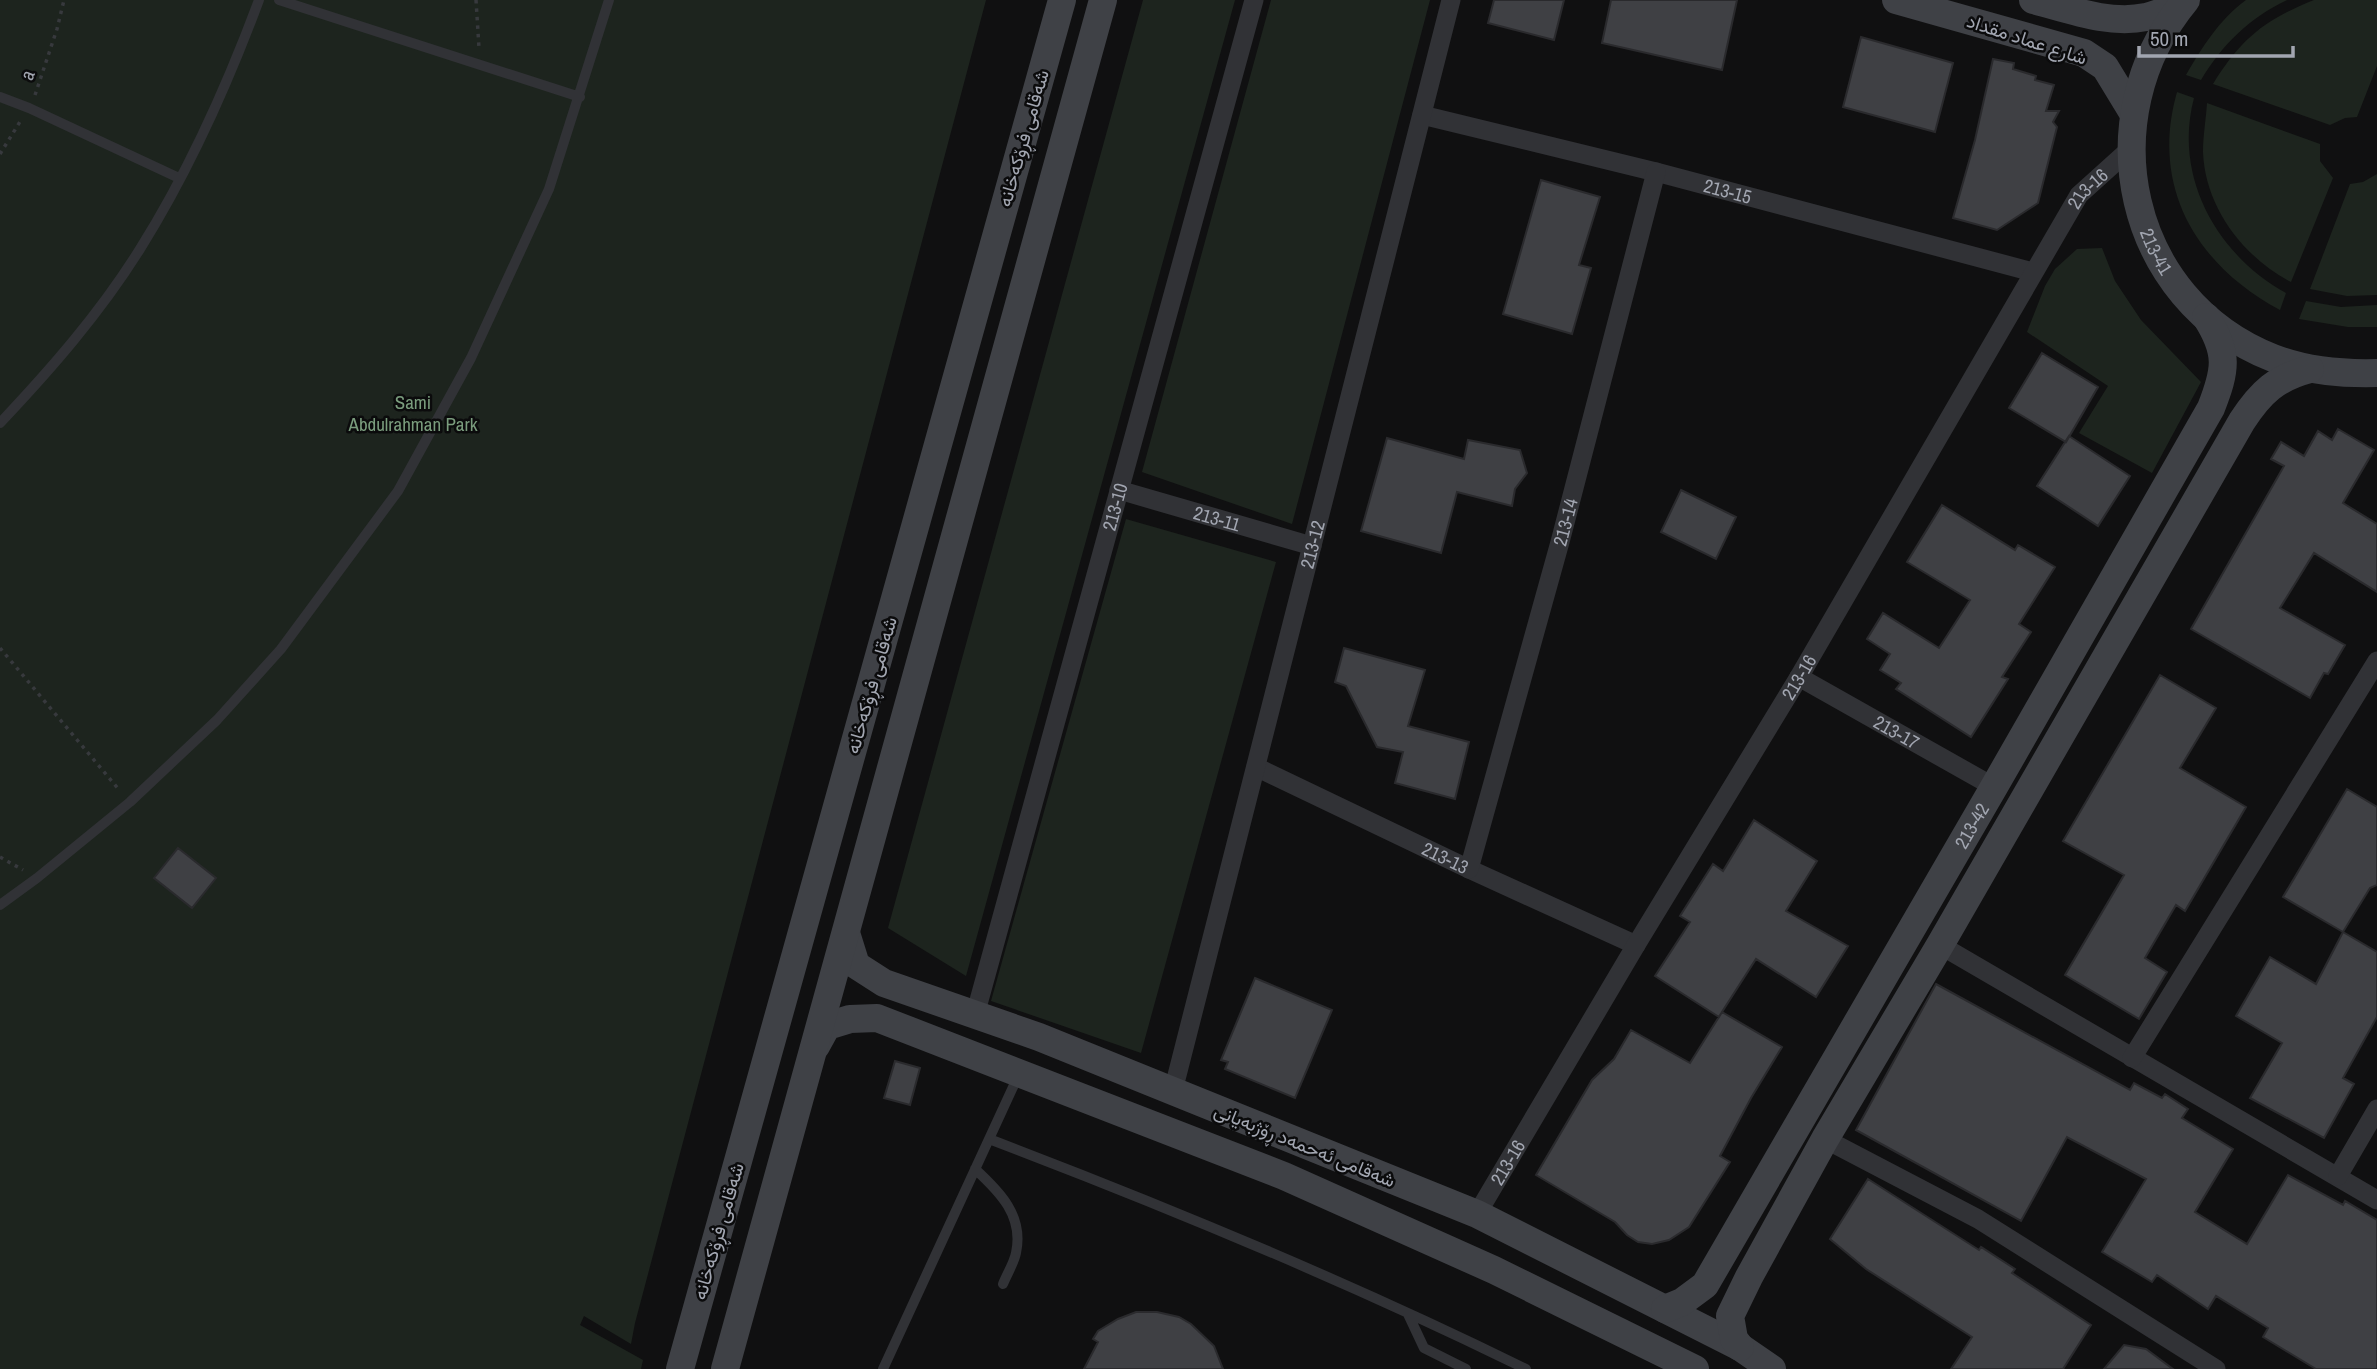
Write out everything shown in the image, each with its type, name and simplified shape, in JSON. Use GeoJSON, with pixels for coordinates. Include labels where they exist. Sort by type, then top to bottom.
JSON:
{"type":"FeatureCollection","features":[{"type":"Feature","properties":{"kind":"street","name":"شەقامی فڕۆکەخانە"},"geometry":{"type":"LineString","coordinates":[[680,1369],[1062,0]]}},
{"type":"Feature","properties":{"kind":"street","name":"شەقامی فڕۆکەخانە"},"geometry":{"type":"LineString","coordinates":[[724,1369],[1103,0]]}},
{"type":"Feature","properties":{"kind":"street","name":"213-10"},"geometry":{"type":"LineString","coordinates":[[975,1014],[1254,0]]}},
{"type":"Feature","properties":{"kind":"street","name":"213-12"},"geometry":{"type":"LineString","coordinates":[[1173,1091],[1451,0]]}},
{"type":"Feature","properties":{"kind":"street","name":"شارع عماد مقداد"},"geometry":{"type":"LineString","coordinates":[[1896,0],[2084,53],[2105,67],[2133,113]]}},
{"type":"Feature","properties":{"kind":"street","name":"شارع عماد مقداد"},"geometry":{"type":"LineString","coordinates":[[2033,0],[2093,16],[2125,18],[2143,17],[2185,1]]}},
{"type":"Feature","properties":{"kind":"street","name":"213-41"},"geometry":{"type":"LineString","coordinates":[[2185,1],[2170,20],[2150,55],[2133,113],[2130,149],[2132,181],[2150,242],[2165,270],[2184,295],[2221,330],[2255,350],[2310,369],[2377,373]]}},
{"type":"Feature","properties":{"kind":"street","name":"213-15"},"geometry":{"type":"LineString","coordinates":[[1422,114],[1656,172],[2033,272]]}},
{"type":"Feature","properties":{"kind":"street","name":"213-16"},"geometry":{"type":"LineString","coordinates":[[1477,1214],[1799,677],[2079,195],[2130,149]]}},
{"type":"Feature","properties":{"kind":"street","name":"213-14"},"geometry":{"type":"LineString","coordinates":[[1469,869],[1560,542],[1656,172]]}},
{"type":"Feature","properties":{"kind":"street","name":"213-42"},"geometry":{"type":"LineString","coordinates":[[1665,1309],[1682,1303],[1705,1284],[2211,408],[2220,385],[2224,363],[2220,339],[2206,317]]}},
{"type":"Feature","properties":{"kind":"street","name":"213-42"},"geometry":{"type":"LineString","coordinates":[[1740,1347],[1734,1339],[1730,1316],[1749,1277],[1825,1139],[2248,412],[2269,387],[2288,375],[2310,369]]}},
{"type":"Feature","properties":{"kind":"street","name":"213-11"},"geometry":{"type":"LineString","coordinates":[[1119,490],[1312,546]]}},
{"type":"Feature","properties":{"kind":"street"},"geometry":{"type":"LineString","coordinates":[[2132,1058],[2377,661]]}},
{"type":"Feature","properties":{"kind":"street","name":"213-17"},"geometry":{"type":"LineString","coordinates":[[1799,677],[1994,787]]}},
{"type":"Feature","properties":{"kind":"street","name":"213-13"},"geometry":{"type":"LineString","coordinates":[[1256,767],[1636,945]]}},
{"type":"Feature","properties":{"kind":"street","name":"شەقامی ئەحمەد ڕۆژبەیانی"},"geometry":{"type":"LineString","coordinates":[[846,933],[856,965],[877,979],[1040,1037],[1477,1214],[1740,1347],[1772,1369]]}},
{"type":"Feature","properties":{"kind":"street"},"geometry":{"type":"LineString","coordinates":[[1940,945],[2377,1200]]}},
{"type":"Feature","properties":{"kind":"street"},"geometry":{"type":"LineString","coordinates":[[866,1017],[861,1005],[860,989],[869,981],[877,979]]}},
{"type":"Feature","properties":{"kind":"street","name":"شەقامی ئەحمەد ڕۆژبەیانی"},"geometry":{"type":"LineString","coordinates":[[814,1048],[827,1026],[866,1017],[877,1018],[1325,1194],[1494,1270],[1695,1369]]}},
{"type":"Feature","properties":{"kind":"street"},"geometry":{"type":"LineString","coordinates":[[2338,1176],[2377,1109]]}},
{"type":"Feature","properties":{"kind":"street"},"geometry":{"type":"LineString","coordinates":[[1825,1139],[1978,1219],[2216,1369]]}},
{"type":"Feature","properties":{"kind":"street"},"geometry":{"type":"LineString","coordinates":[[1325,1194],[1339,1159]]}},
{"type":"Feature","properties":{"kind":"lane"},"geometry":{"type":"LineString","coordinates":[[0,423],[48,372],[89,322],[140,249],[179,178],[232,70],[259,0]]}},
{"type":"Feature","properties":{"kind":"lane"},"geometry":{"type":"LineString","coordinates":[[279,0],[580,97]]}},
{"type":"Feature","properties":{"kind":"lane"},"geometry":{"type":"LineString","coordinates":[[0,905],[130,802],[217,720],[281,649],[398,491],[471,358],[549,189],[609,0]]}},
{"type":"Feature","properties":{"kind":"lane"},"geometry":{"type":"LineString","coordinates":[[0,97],[179,178]]}},
{"type":"Feature","properties":{"kind":"lane"},"geometry":{"type":"LineString","coordinates":[[883,1369],[1020,1073]]}},
{"type":"Feature","properties":{"kind":"lane"},"geometry":{"type":"LineString","coordinates":[[989,1139],[1114,1187],[1408,1314],[1526,1369]]}},
{"type":"Feature","properties":{"kind":"lane"},"geometry":{"type":"LineString","coordinates":[[975,1169],[1010,1206],[1017,1228],[1016,1254],[1003,1284]]}},
{"type":"Feature","properties":{"kind":"lane"},"geometry":{"type":"LineString","coordinates":[[1408,1314],[1424,1348],[1466,1369]]}},
{"type":"Feature","properties":{"kind":"path","name":"a"},"geometry":{"type":"LineString","coordinates":[[0,154],[29,108],[46,66],[64,0]]}},
{"type":"Feature","properties":{"kind":"path"},"geometry":{"type":"LineString","coordinates":[[476,0],[481,64]]}},
{"type":"Feature","properties":{"kind":"path"},"geometry":{"type":"LineString","coordinates":[[0,648],[130,802]]}},
{"type":"Feature","properties":{"kind":"path"},"geometry":{"type":"LineString","coordinates":[[0,857],[37,878]]}},
{"type":"Feature","properties":{"kind":"green space","name":"Sami Abdulrahman Park"},"geometry":{"type":"Polygon","coordinates":[[[0,0],[986,0],[631,1344],[584,1316],[580,1325],[643,1360],[641,1369],[0,1369],[0,0]]]}},
{"type":"Feature","properties":{"kind":"green space"},"geometry":{"type":"Polygon","coordinates":[[[1143,0],[1235,0],[966,976],[888,928],[1143,0]]]}},
{"type":"Feature","properties":{"kind":"green space"},"geometry":{"type":"Polygon","coordinates":[[[1271,0],[1430,0],[1292,524],[1142,472],[1271,0]]]}},
{"type":"Feature","properties":{"kind":"green space"},"geometry":{"type":"Polygon","coordinates":[[[2246,0],[2287,0],[2260,15],[2227,44],[2201,80],[2186,75],[2220,25],[2246,0]]]}},
{"type":"Feature","properties":{"kind":"green space"},"geometry":{"type":"Polygon","coordinates":[[[2314,0],[2377,0],[2377,66],[2357,117],[2345,118],[2330,125],[2213,84],[2223,68],[2255,33],[2281,15],[2314,0]]]}},
{"type":"Feature","properties":{"kind":"green space"},"geometry":{"type":"Polygon","coordinates":[[[2177,92],[2194,98],[2189,128],[2190,156],[2206,211],[2240,258],[2261,277],[2286,293],[2280,310],[2250,292],[2225,270],[2203,246],[2187,220],[2176,191],[2170,160],[2170,127],[2177,92]]]}},
{"type":"Feature","properties":{"kind":"green space"},"geometry":{"type":"Polygon","coordinates":[[[2207,103],[2320,144],[2320,161],[2333,178],[2291,282],[2257,259],[2219,211],[2205,172],[2203,152],[2207,103]]]}},
{"type":"Feature","properties":{"kind":"green space"},"geometry":{"type":"Polygon","coordinates":[[[2377,174],[2377,295],[2347,296],[2310,289],[2350,184],[2363,182],[2377,174]]]}},
{"type":"Feature","properties":{"kind":"green space"},"geometry":{"type":"Polygon","coordinates":[[[2102,248],[2115,281],[2141,320],[2201,382],[2152,473],[2079,433],[2108,386],[2027,332],[2045,286],[2055,269],[2077,249],[2102,248]]]}},
{"type":"Feature","properties":{"kind":"green space"},"geometry":{"type":"Polygon","coordinates":[[[2306,301],[2341,307],[2377,305],[2377,327],[2348,327],[2299,319],[2306,301]]]}},
{"type":"Feature","properties":{"kind":"green space"},"geometry":{"type":"Polygon","coordinates":[[[1126,519],[1276,562],[1141,1053],[991,1001],[1126,519]]]}},
{"type":"Feature","properties":{"kind":"building"},"geometry":{"type":"Polygon","coordinates":[[[1494,0],[1564,0],[1554,40],[1488,23],[1494,0]]]}},
{"type":"Feature","properties":{"kind":"building"},"geometry":{"type":"Polygon","coordinates":[[[1611,0],[1737,0],[1722,70],[1602,43],[1611,0]]]}},
{"type":"Feature","properties":{"kind":"building"},"geometry":{"type":"Polygon","coordinates":[[[1861,37],[1953,63],[1935,132],[1843,107],[1861,37]]]}},
{"type":"Feature","properties":{"kind":"building"},"geometry":{"type":"Polygon","coordinates":[[[1993,59],[2014,63],[2013,69],[2036,76],[2035,80],[2054,85],[2046,111],[2059,111],[2053,122],[2057,127],[2038,203],[1997,230],[1953,218],[1975,140],[1993,59]]]}},
{"type":"Feature","properties":{"kind":"building"},"geometry":{"type":"Polygon","coordinates":[[[1541,180],[1600,197],[1579,265],[1591,268],[1572,334],[1503,314],[1541,180]]]}},
{"type":"Feature","properties":{"kind":"building"},"geometry":{"type":"Polygon","coordinates":[[[2042,353],[2098,387],[2066,442],[2009,408],[2042,353]]]}},
{"type":"Feature","properties":{"kind":"building"},"geometry":{"type":"Polygon","coordinates":[[[2338,429],[2374,450],[2343,503],[2377,524],[2377,592],[2314,553],[2280,608],[2345,645],[2310,698],[2191,629],[2284,466],[2271,459],[2281,442],[2304,456],[2318,431],[2332,440],[2338,429]]]}},
{"type":"Feature","properties":{"kind":"building"},"geometry":{"type":"Polygon","coordinates":[[[2069,436],[2130,476],[2098,526],[2037,486],[2069,436]]]}},
{"type":"Feature","properties":{"kind":"building"},"geometry":{"type":"Polygon","coordinates":[[[1387,438],[1464,459],[1468,440],[1520,450],[1527,473],[1515,489],[1512,506],[1457,492],[1441,553],[1361,531],[1387,438]]]}},
{"type":"Feature","properties":{"kind":"building"},"geometry":{"type":"Polygon","coordinates":[[[1681,490],[1736,517],[1716,559],[1661,532],[1681,490]]]}},
{"type":"Feature","properties":{"kind":"building"},"geometry":{"type":"Polygon","coordinates":[[[1942,505],[2015,550],[2018,545],[2055,567],[2019,624],[2031,632],[2002,677],[2008,679],[1971,737],[1896,689],[1901,683],[1880,670],[1890,654],[1867,639],[1883,613],[1939,648],[1970,600],[1907,562],[1942,505]]]}},
{"type":"Feature","properties":{"kind":"building"},"geometry":{"type":"Polygon","coordinates":[[[1344,648],[1425,670],[1408,726],[1469,742],[1455,799],[1395,783],[1403,752],[1377,747],[1346,686],[1335,682],[1344,648]]]}},
{"type":"Feature","properties":{"kind":"building"},"geometry":{"type":"Polygon","coordinates":[[[2160,675],[2216,708],[2180,768],[2246,807],[2185,911],[2176,905],[2145,958],[2167,972],[2139,1019],[2065,975],[2124,875],[2063,841],[2160,675]]]}},
{"type":"Feature","properties":{"kind":"building"},"geometry":{"type":"Polygon","coordinates":[[[2347,789],[2377,807],[2377,885],[2370,888],[2343,932],[2283,897],[2347,789]]]}},
{"type":"Feature","properties":{"kind":"building"},"geometry":{"type":"Polygon","coordinates":[[[1754,820],[1817,861],[1786,911],[1848,946],[1816,997],[1756,959],[1722,1012],[1782,1047],[1720,1156],[1730,1162],[1689,1227],[1669,1240],[1652,1244],[1638,1242],[1615,1222],[1536,1175],[1592,1080],[1614,1059],[1631,1030],[1690,1063],[1719,1017],[1655,976],[1690,922],[1680,916],[1713,864],[1723,871],[1754,820]]]}},
{"type":"Feature","properties":{"kind":"building"},"geometry":{"type":"Polygon","coordinates":[[[178,848],[216,878],[192,908],[154,878],[178,848]]]}},
{"type":"Feature","properties":{"kind":"building"},"geometry":{"type":"Polygon","coordinates":[[[2343,932],[2377,952],[2377,1017],[2343,1078],[2354,1084],[2324,1138],[2250,1098],[2282,1043],[2236,1016],[2270,957],[2316,984],[2343,932]]]}},
{"type":"Feature","properties":{"kind":"building"},"geometry":{"type":"Polygon","coordinates":[[[1255,978],[1332,1010],[1295,1098],[1225,1069],[1228,1062],[1221,1060],[1255,978]]]}},
{"type":"Feature","properties":{"kind":"building"},"geometry":{"type":"Polygon","coordinates":[[[1936,984],[2130,1090],[2134,1083],[2162,1098],[2165,1094],[2188,1109],[2182,1118],[2233,1149],[2195,1212],[2247,1244],[2288,1175],[2343,1205],[2345,1201],[2377,1220],[2377,1369],[2316,1369],[2263,1337],[2268,1328],[2216,1296],[2208,1309],[2157,1275],[2152,1282],[2102,1252],[2146,1179],[2067,1137],[2021,1221],[1856,1130],[1936,984]]]}},
{"type":"Feature","properties":{"kind":"building"},"geometry":{"type":"Polygon","coordinates":[[[895,1061],[920,1068],[910,1105],[884,1098],[895,1061]]]}},
{"type":"Feature","properties":{"kind":"building"},"geometry":{"type":"Polygon","coordinates":[[[1868,1179],[1979,1250],[1981,1247],[2015,1269],[2012,1273],[2091,1325],[2063,1369],[1951,1369],[1972,1337],[1866,1269],[1830,1239],[1868,1179]]]}},
{"type":"Feature","properties":{"kind":"building"},"geometry":{"type":"Polygon","coordinates":[[[1136,1312],[1157,1312],[1179,1317],[1191,1324],[1214,1346],[1223,1369],[1084,1369],[1098,1342],[1093,1339],[1098,1331],[1136,1312]]]}},
{"type":"Feature","properties":{"kind":"building"},"geometry":{"type":"Polygon","coordinates":[[[2124,1345],[2146,1349],[2173,1369],[2104,1369],[2124,1345]]]}}]}
